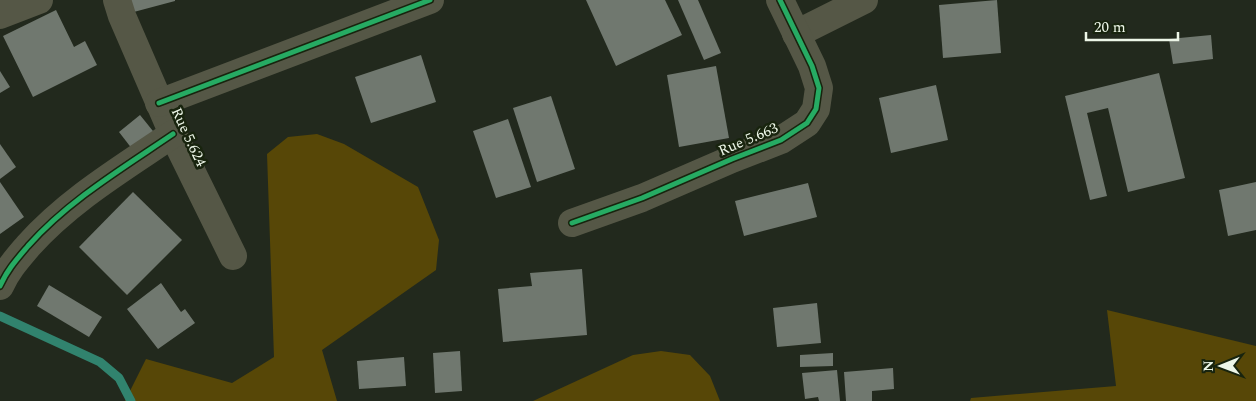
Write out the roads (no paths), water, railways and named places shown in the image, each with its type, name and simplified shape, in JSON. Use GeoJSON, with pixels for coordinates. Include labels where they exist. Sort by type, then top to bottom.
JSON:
{"type":"FeatureCollection","features":[{"type":"Feature","properties":{"kind":"street"},"geometry":{"type":"LineString","coordinates":[[0,15],[39,0]]}},
{"type":"Feature","properties":{"kind":"street","name":"Rue 5.624"},"geometry":{"type":"LineString","coordinates":[[117,0],[122,16],[173,134],[233,256]]}},
{"type":"Feature","properties":{"kind":"street"},"geometry":{"type":"LineString","coordinates":[[159,102],[430,0]]}},
{"type":"Feature","properties":{"kind":"street","name":"Rue 5.663"},"geometry":{"type":"LineString","coordinates":[[572,223],[642,198],[781,140],[807,123],[816,109],[820,88],[812,66],[780,0]]}},
{"type":"Feature","properties":{"kind":"street"},"geometry":{"type":"LineString","coordinates":[[796,34],[864,0]]}},
{"type":"Feature","properties":{"kind":"street"},"geometry":{"type":"LineString","coordinates":[[0,286],[7,270],[46,225],[96,186],[173,134]]}},
{"type":"Feature","properties":{"kind":"waterway"},"geometry":{"type":"LineString","coordinates":[[0,316],[100,362],[119,378],[131,401]]}}]}
